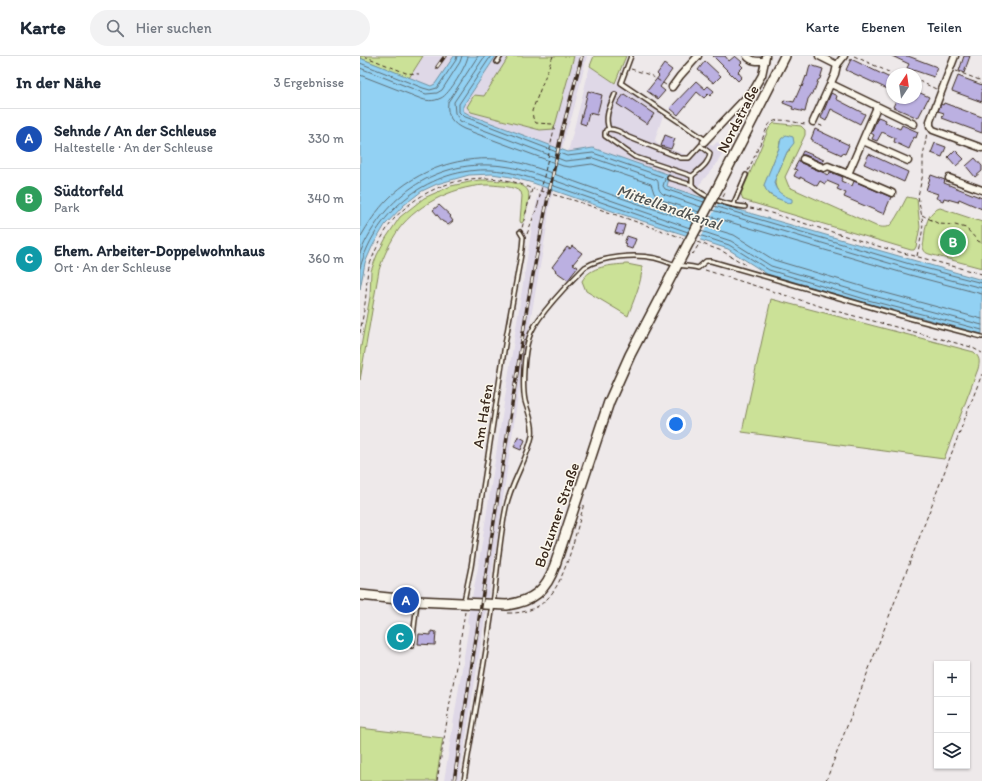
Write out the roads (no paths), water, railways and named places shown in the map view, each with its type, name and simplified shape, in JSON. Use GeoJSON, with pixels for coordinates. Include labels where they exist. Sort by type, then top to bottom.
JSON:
{"type":"FeatureCollection","features":[{"type":"Feature","properties":{"kind":"main road","name":"Nordstraße"},"geometry":{"type":"LineString","coordinates":[[718,198],[785,56]]}},
{"type":"Feature","properties":{"kind":"main road","name":"Bolzumer Straße"},"geometry":{"type":"LineString","coordinates":[[360,595],[417,601],[513,604],[530,599],[543,588],[552,575],[609,402],[630,354],[690,241],[718,198]]}},
{"type":"Feature","properties":{"kind":"street"},"geometry":{"type":"LineString","coordinates":[[672,87],[698,56]]}},
{"type":"Feature","properties":{"kind":"street"},"geometry":{"type":"LineString","coordinates":[[704,142],[754,90],[762,75],[766,59],[751,60],[747,56]]}},
{"type":"Feature","properties":{"kind":"street"},"geometry":{"type":"LineString","coordinates":[[819,56],[837,65]]}},
{"type":"Feature","properties":{"kind":"street"},"geometry":{"type":"LineString","coordinates":[[813,122],[831,84],[837,65],[844,56]]}},
{"type":"Feature","properties":{"kind":"street"},"geometry":{"type":"LineString","coordinates":[[955,56],[930,121],[930,126],[933,130],[982,148]]}},
{"type":"Feature","properties":{"kind":"street"},"geometry":{"type":"LineString","coordinates":[[831,84],[914,124]]}},
{"type":"Feature","properties":{"kind":"street"},"geometry":{"type":"LineString","coordinates":[[848,174],[877,107]]}},
{"type":"Feature","properties":{"kind":"street"},"geometry":{"type":"LineString","coordinates":[[863,141],[908,161]]}},
{"type":"Feature","properties":{"kind":"street"},"geometry":{"type":"LineString","coordinates":[[803,159],[824,168],[828,166],[892,193]]}},
{"type":"Feature","properties":{"kind":"street"},"geometry":{"type":"LineString","coordinates":[[950,178],[982,190]]}},
{"type":"Feature","properties":{"kind":"lane"},"geometry":{"type":"LineString","coordinates":[[497,62],[501,56]]}},
{"type":"Feature","properties":{"kind":"lane"},"geometry":{"type":"LineString","coordinates":[[631,56],[621,83],[704,142],[710,153],[708,162],[692,176],[692,185]]}},
{"type":"Feature","properties":{"kind":"lane"},"geometry":{"type":"LineString","coordinates":[[609,129],[607,123],[608,111],[615,94]]}},
{"type":"Feature","properties":{"kind":"lane"},"geometry":{"type":"LineString","coordinates":[[609,129],[621,132],[628,137],[680,158],[689,158],[704,142]]}},
{"type":"Feature","properties":{"kind":"lane"},"geometry":{"type":"LineString","coordinates":[[609,129],[606,130],[605,136],[635,157],[692,176]]}},
{"type":"Feature","properties":{"kind":"lane"},"geometry":{"type":"LineString","coordinates":[[732,205],[746,175]]}},
{"type":"Feature","properties":{"kind":"lane"},"geometry":{"type":"LineString","coordinates":[[670,178],[692,185],[703,195],[718,198],[732,205],[745,207]]}},
{"type":"Feature","properties":{"kind":"lane","name":"Am Hafen"},"geometry":{"type":"LineString","coordinates":[[465,603],[498,387],[523,239],[520,232]]}},
{"type":"Feature","properties":{"kind":"lane"},"geometry":{"type":"LineString","coordinates":[[464,781],[493,604],[506,508],[512,487],[528,450],[532,435],[532,426],[525,400],[524,386],[527,345],[534,327],[585,267],[605,259],[644,257],[656,258],[677,265],[698,268],[706,261],[711,261],[909,318],[982,337]]}},
{"type":"Feature","properties":{"kind":"lane"},"geometry":{"type":"LineString","coordinates":[[412,646],[417,601]]}},
{"type":"Feature","properties":{"kind":"water","name":"Mittellandkanal"},"geometry":{"type":"Polygon","coordinates":[[[454,56],[496,56],[463,106],[463,111],[470,115],[568,152],[593,148],[670,175],[667,186],[739,210],[982,280],[982,334],[767,274],[728,249],[533,183],[492,174],[469,175],[437,184],[422,191],[404,205],[385,225],[372,247],[365,263],[360,289],[360,58],[431,86],[435,84],[454,56]]]}},
{"type":"Feature","properties":{"kind":"water"},"geometry":{"type":"Polygon","coordinates":[[[786,135],[793,137],[794,143],[787,152],[774,182],[778,191],[792,199],[792,202],[789,203],[771,195],[764,185],[779,148],[781,139],[786,135]]]}},
{"type":"Feature","properties":{"kind":"railway"},"geometry":{"type":"LineString","coordinates":[[437,67],[445,56]]}},
{"type":"Feature","properties":{"kind":"railway"},"geometry":{"type":"LineString","coordinates":[[454,781],[528,301],[562,131],[582,56]]}},
{"type":"Feature","properties":{"kind":"place","name":"Südtorfeld"},"geometry":{"type":"Point","coordinates":[953,242]}},
{"type":"Feature","properties":{"kind":"place","name":"Sehnde / An der Schleuse"},"geometry":{"type":"Point","coordinates":[406,600]}},
{"type":"Feature","properties":{"kind":"place","name":"Ehem. Arbeiter-Doppelwohnhaus"},"geometry":{"type":"Point","coordinates":[400,637]}}]}
